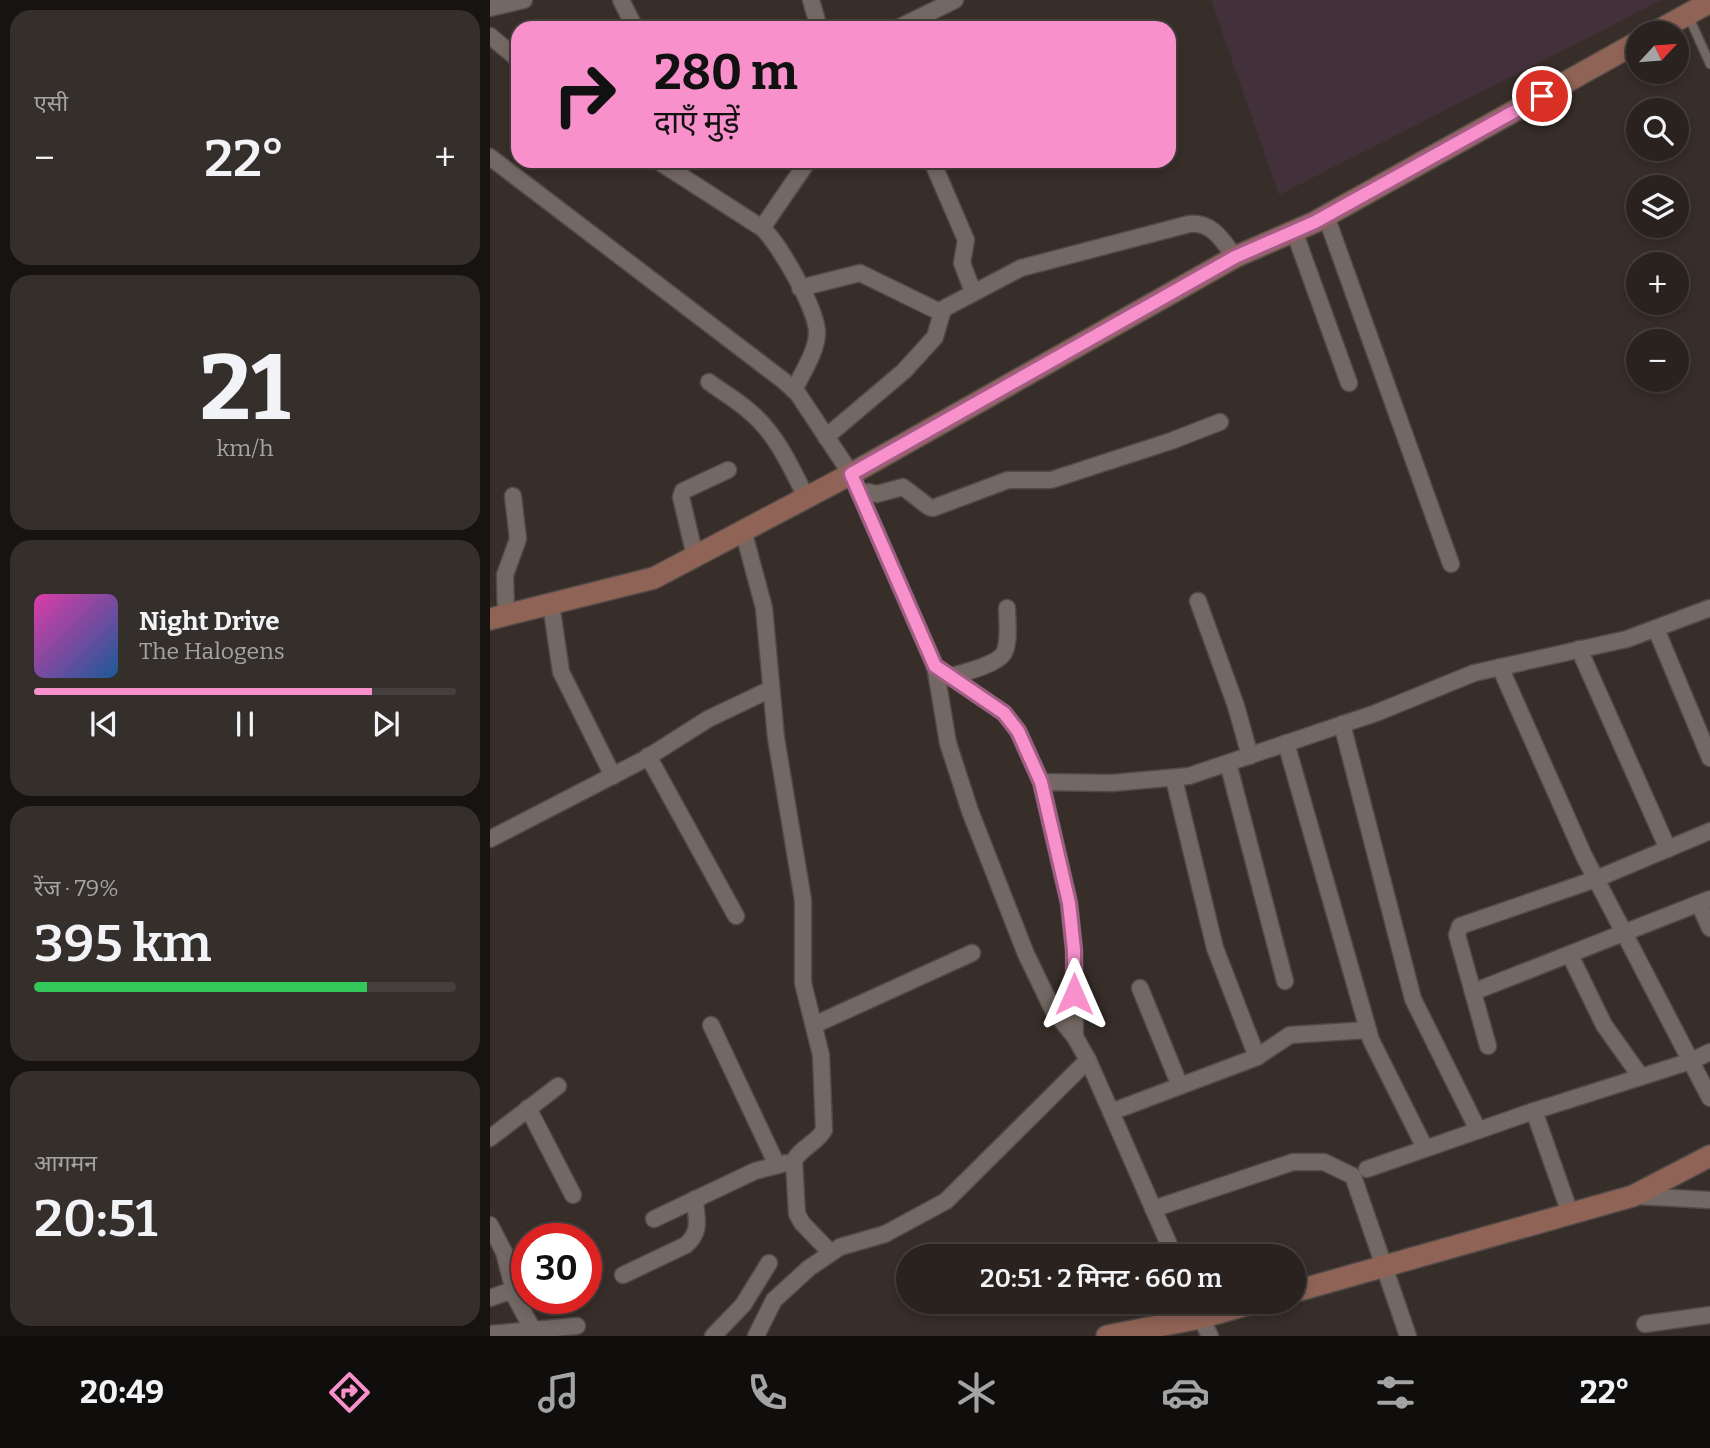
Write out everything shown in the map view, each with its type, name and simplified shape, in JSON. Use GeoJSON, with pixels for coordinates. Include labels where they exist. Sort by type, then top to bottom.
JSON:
{"type":"FeatureCollection","features":[{"type":"Feature","properties":{"kind":"main road"},"geometry":{"type":"LineString","coordinates":[[1676,21],[1710,2]]}},
{"type":"Feature","properties":{"kind":"main road"},"geometry":{"type":"LineString","coordinates":[[498,617],[654,578],[851,474],[1235,257],[1326,216],[1626,49]]}},
{"type":"Feature","properties":{"kind":"main road"},"geometry":{"type":"LineString","coordinates":[[1306,1288],[1633,1196],[1710,1156]]}},
{"type":"Feature","properties":{"kind":"main road"},"geometry":{"type":"LineString","coordinates":[[1107,1336],[1201,1319]]}},
{"type":"Feature","properties":{"kind":"street"},"geometry":{"type":"LineString","coordinates":[[490,8],[524,0]]}},
{"type":"Feature","properties":{"kind":"street"},"geometry":{"type":"LineString","coordinates":[[621,0],[632,21]]}},
{"type":"Feature","properties":{"kind":"street"},"geometry":{"type":"LineString","coordinates":[[811,0],[817,21]]}},
{"type":"Feature","properties":{"kind":"street"},"geometry":{"type":"LineString","coordinates":[[912,21],[955,0]]}},
{"type":"Feature","properties":{"kind":"street"},"geometry":{"type":"LineString","coordinates":[[490,36],[511,53]]}},
{"type":"Feature","properties":{"kind":"street"},"geometry":{"type":"LineString","coordinates":[[490,157],[794,390],[851,474],[935,666],[948,743],[970,811],[1027,954],[1053,1010],[1088,1060],[1169,1244]]}},
{"type":"Feature","properties":{"kind":"street"},"geometry":{"type":"LineString","coordinates":[[669,168],[762,228],[775,242],[811,307],[817,335],[814,349],[794,390]]}},
{"type":"Feature","properties":{"kind":"street"},"geometry":{"type":"LineString","coordinates":[[684,168],[687,180]]}},
{"type":"Feature","properties":{"kind":"street"},"geometry":{"type":"LineString","coordinates":[[762,228],[803,168]]}},
{"type":"Feature","properties":{"kind":"street"},"geometry":{"type":"LineString","coordinates":[[935,168],[966,240],[962,263],[973,292]]}},
{"type":"Feature","properties":{"kind":"street"},"geometry":{"type":"LineString","coordinates":[[1326,216],[1451,564]]}},
{"type":"Feature","properties":{"kind":"street"},"geometry":{"type":"LineString","coordinates":[[827,437],[898,376],[928,345],[938,332],[942,313],[947,306],[1027,266],[1200,223],[1215,231],[1235,257]]}},
{"type":"Feature","properties":{"kind":"street"},"geometry":{"type":"LineString","coordinates":[[1294,231],[1349,383]]}},
{"type":"Feature","properties":{"kind":"street"},"geometry":{"type":"LineString","coordinates":[[800,288],[860,273],[942,313]]}},
{"type":"Feature","properties":{"kind":"street"},"geometry":{"type":"LineString","coordinates":[[709,382],[751,412],[767,430],[782,450],[806,497]]}},
{"type":"Feature","properties":{"kind":"street"},"geometry":{"type":"LineString","coordinates":[[860,494],[879,494],[903,487],[933,508],[1008,480],[1051,480],[1220,422]]}},
{"type":"Feature","properties":{"kind":"street"},"geometry":{"type":"LineString","coordinates":[[695,556],[681,497],[683,491],[728,470]]}},
{"type":"Feature","properties":{"kind":"street"},"geometry":{"type":"LineString","coordinates":[[498,617],[505,575],[518,539],[513,496]]}},
{"type":"Feature","properties":{"kind":"street"},"geometry":{"type":"LineString","coordinates":[[743,530],[762,601],[776,738],[803,900],[803,983],[822,1063],[824,1130],[794,1161],[797,1214],[802,1223],[831,1253]]}},
{"type":"Feature","properties":{"kind":"street"},"geometry":{"type":"LineString","coordinates":[[1198,601],[1236,706],[1250,756]]}},
{"type":"Feature","properties":{"kind":"street"},"geometry":{"type":"LineString","coordinates":[[551,604],[561,672],[612,776]]}},
{"type":"Feature","properties":{"kind":"street"},"geometry":{"type":"LineString","coordinates":[[948,677],[996,661],[1004,654],[1007,644],[1007,608]]}},
{"type":"Feature","properties":{"kind":"street"},"geometry":{"type":"LineString","coordinates":[[1041,782],[1112,783],[1174,779],[1376,713],[1459,678],[1627,639],[1710,608]]}},
{"type":"Feature","properties":{"kind":"street"},"geometry":{"type":"LineString","coordinates":[[1656,629],[1710,758]]}},
{"type":"Feature","properties":{"kind":"street"},"geometry":{"type":"LineString","coordinates":[[1579,649],[1668,849]]}},
{"type":"Feature","properties":{"kind":"street"},"geometry":{"type":"LineString","coordinates":[[935,666],[1004,713],[1018,731],[1041,782],[1069,903],[1074,950],[1074,1037]]}},
{"type":"Feature","properties":{"kind":"street"},"geometry":{"type":"LineString","coordinates":[[1500,667],[1596,878],[1710,1098]]}},
{"type":"Feature","properties":{"kind":"street"},"geometry":{"type":"LineString","coordinates":[[490,839],[612,776],[708,719],[771,689]]}},
{"type":"Feature","properties":{"kind":"street"},"geometry":{"type":"LineString","coordinates":[[1342,724],[1413,999],[1478,1130]]}},
{"type":"Feature","properties":{"kind":"street"},"geometry":{"type":"LineString","coordinates":[[1286,743],[1368,1030],[1425,1148]]}},
{"type":"Feature","properties":{"kind":"street"},"geometry":{"type":"LineString","coordinates":[[648,756],[736,916]]}},
{"type":"Feature","properties":{"kind":"street"},"geometry":{"type":"LineString","coordinates":[[1228,763],[1285,981]]}},
{"type":"Feature","properties":{"kind":"street"},"geometry":{"type":"LineString","coordinates":[[1174,779],[1219,959],[1257,1057]]}},
{"type":"Feature","properties":{"kind":"street"},"geometry":{"type":"LineString","coordinates":[[1488,1046],[1457,935],[1460,926],[1596,878],[1710,831]]}},
{"type":"Feature","properties":{"kind":"street"},"geometry":{"type":"LineString","coordinates":[[1473,992],[1704,901],[1710,928]]}},
{"type":"Feature","properties":{"kind":"street"},"geometry":{"type":"LineString","coordinates":[[814,1025],[972,953]]}},
{"type":"Feature","properties":{"kind":"street"},"geometry":{"type":"LineString","coordinates":[[1570,955],[1604,1025],[1641,1077]]}},
{"type":"Feature","properties":{"kind":"street"},"geometry":{"type":"LineString","coordinates":[[1140,988],[1180,1086]]}},
{"type":"Feature","properties":{"kind":"street"},"geometry":{"type":"LineString","coordinates":[[711,1025],[777,1165]]}},
{"type":"Feature","properties":{"kind":"street"},"geometry":{"type":"LineString","coordinates":[[1111,1112],[1257,1057],[1290,1035],[1368,1030]]}},
{"type":"Feature","properties":{"kind":"street"},"geometry":{"type":"LineString","coordinates":[[1367,1169],[1534,1111],[1691,1061],[1710,1052]]}},
{"type":"Feature","properties":{"kind":"street"},"geometry":{"type":"LineString","coordinates":[[756,1336],[774,1300],[809,1268],[840,1247],[885,1234],[946,1201],[1088,1060]]}},
{"type":"Feature","properties":{"kind":"street"},"geometry":{"type":"LineString","coordinates":[[490,1138],[558,1086]]}},
{"type":"Feature","properties":{"kind":"street"},"geometry":{"type":"LineString","coordinates":[[528,1108],[573,1195]]}},
{"type":"Feature","properties":{"kind":"street"},"geometry":{"type":"LineString","coordinates":[[1534,1111],[1570,1213]]}},
{"type":"Feature","properties":{"kind":"street"},"geometry":{"type":"LineString","coordinates":[[654,1219],[755,1171],[794,1161]]}},
{"type":"Feature","properties":{"kind":"street"},"geometry":{"type":"LineString","coordinates":[[1153,1209],[1293,1163],[1324,1162],[1353,1176],[1408,1336]]}},
{"type":"Feature","properties":{"kind":"street"},"geometry":{"type":"LineString","coordinates":[[1633,1196],[1710,1200]]}},
{"type":"Feature","properties":{"kind":"street"},"geometry":{"type":"LineString","coordinates":[[622,1275],[686,1245],[694,1238],[697,1232],[695,1199]]}},
{"type":"Feature","properties":{"kind":"street"},"geometry":{"type":"LineString","coordinates":[[490,1225],[504,1252],[511,1279]]}},
{"type":"Feature","properties":{"kind":"street"},"geometry":{"type":"LineString","coordinates":[[713,1336],[743,1305],[769,1263]]}},
{"type":"Feature","properties":{"kind":"street"},"geometry":{"type":"LineString","coordinates":[[490,1298],[511,1293]]}},
{"type":"Feature","properties":{"kind":"street"},"geometry":{"type":"LineString","coordinates":[[525,1314],[533,1330]]}},
{"type":"Feature","properties":{"kind":"street"},"geometry":{"type":"LineString","coordinates":[[1645,1324],[1710,1315]]}},
{"type":"Feature","properties":{"kind":"street"},"geometry":{"type":"LineString","coordinates":[[490,1334],[578,1326]]}},
{"type":"Feature","properties":{"kind":"lane"},"geometry":{"type":"LineString","coordinates":[[1687,15],[1710,64]]}},
{"type":"Feature","properties":{"kind":"shaded area"},"geometry":{"type":"Polygon","coordinates":[[[1211,0],[1662,0],[1279,195],[1211,0]]]}},
{"type":"Feature","properties":{"kind":"route"},"geometry":{"type":"LineString","coordinates":[[1074,994],[1074,950],[1069,903],[1041,782],[1018,731],[1004,713],[935,666],[851,474],[1235,257],[1315,222],[1542,96]]}}]}
